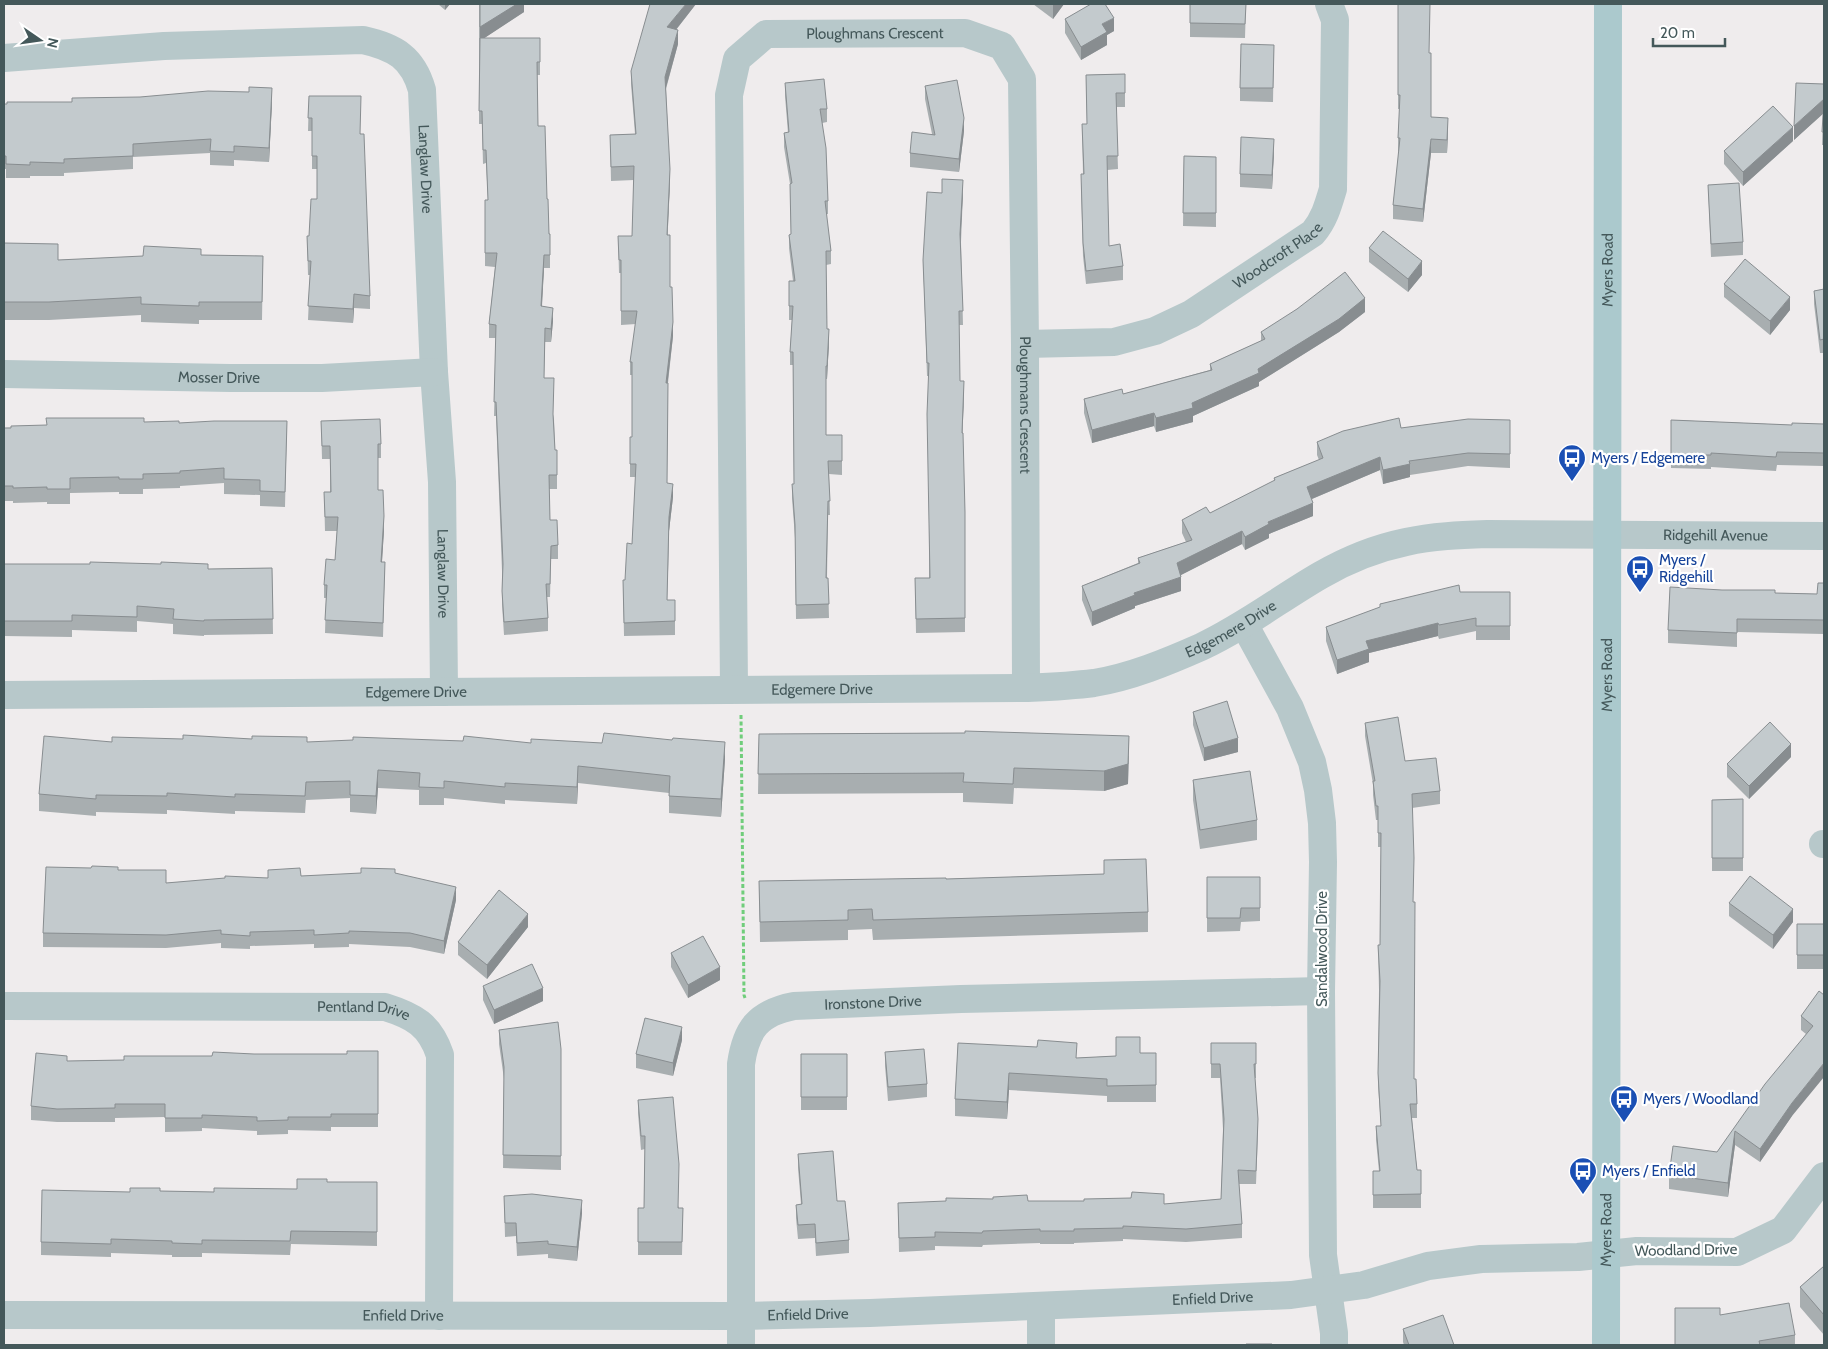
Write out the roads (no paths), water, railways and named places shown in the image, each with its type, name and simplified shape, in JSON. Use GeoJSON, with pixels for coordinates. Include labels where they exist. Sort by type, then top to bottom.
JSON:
{"type":"FeatureCollection","features":[{"type":"Feature","properties":{"kind":"main road","name":"Myers Road"},"geometry":{"type":"LineString","coordinates":[[1606,1345],[1608,4]]}},
{"type":"Feature","properties":{"kind":"street","name":"Woodcroft Place"},"geometry":{"type":"LineString","coordinates":[[1025,344],[1114,342],[1155,331],[1191,314],[1313,233],[1320,225],[1328,209],[1333,189],[1335,20],[1329,4]]}},
{"type":"Feature","properties":{"kind":"street","name":"Ploughmans Crescent"},"geometry":{"type":"LineString","coordinates":[[734,689],[729,95],[737,59],[766,34],[965,33],[1002,46],[1022,79],[1026,688]]}},
{"type":"Feature","properties":{"kind":"street","name":"Langlaw Drive"},"geometry":{"type":"LineString","coordinates":[[4,58],[164,46],[363,40],[389,47],[400,54],[412,66],[422,90],[434,372],[442,482],[444,692]]}},
{"type":"Feature","properties":{"kind":"street","name":"Mosser Drive"},"geometry":{"type":"LineString","coordinates":[[4,374],[294,378],[434,372]]}},
{"type":"Feature","properties":{"kind":"street","name":"Edgemere Drive"},"geometry":{"type":"LineString","coordinates":[[4,695],[1026,688],[1094,683],[1136,672],[1203,646],[1244,624],[1323,574],[1360,556],[1405,542],[1479,534],[1606,534]]}},
{"type":"Feature","properties":{"kind":"street","name":"Ridgehill Avenue"},"geometry":{"type":"LineString","coordinates":[[1606,534],[1824,536]]}},
{"type":"Feature","properties":{"kind":"street","name":"Sandalwood Drive"},"geometry":{"type":"LineString","coordinates":[[1244,624],[1290,708],[1312,762],[1318,790],[1322,823],[1323,1255],[1334,1345]]}},
{"type":"Feature","properties":{"kind":"street","name":"Ironstone Drive"},"geometry":{"type":"LineString","coordinates":[[741,1345],[741,1064],[744,1045],[752,1029],[764,1016],[778,1009],[794,1006],[961,999],[1321,991]]}},
{"type":"Feature","properties":{"kind":"street","name":"Pentland Drive"},"geometry":{"type":"LineString","coordinates":[[4,1006],[385,1006],[404,1012],[420,1022],[431,1034],[440,1055],[439,1316]]}},
{"type":"Feature","properties":{"kind":"street","name":"Woodland Drive"},"geometry":{"type":"LineString","coordinates":[[1606,1254],[1637,1251],[1737,1252],[1784,1230],[1824,1176]]}},
{"type":"Feature","properties":{"kind":"street","name":"Enfield Drive"},"geometry":{"type":"LineString","coordinates":[[4,1315],[741,1316],[1041,1306],[1291,1296],[1364,1286],[1428,1266],[1454,1262],[1482,1259],[1578,1257],[1606,1254]]}},
{"type":"Feature","properties":{"kind":"street"},"geometry":{"type":"LineString","coordinates":[[1041,1306],[1041,1345]]}},
{"type":"Feature","properties":{"kind":"place","name":"Myers / Edgemere"},"geometry":{"type":"Point","coordinates":[1572,482]}},
{"type":"Feature","properties":{"kind":"place","name":"Myers / Ridgehill"},"geometry":{"type":"Point","coordinates":[1640,593]}},
{"type":"Feature","properties":{"kind":"place","name":"Myers / Woodland"},"geometry":{"type":"Point","coordinates":[1624,1123]}},
{"type":"Feature","properties":{"kind":"place","name":"Myers / Enfield"},"geometry":{"type":"Point","coordinates":[1583,1195]}}]}
